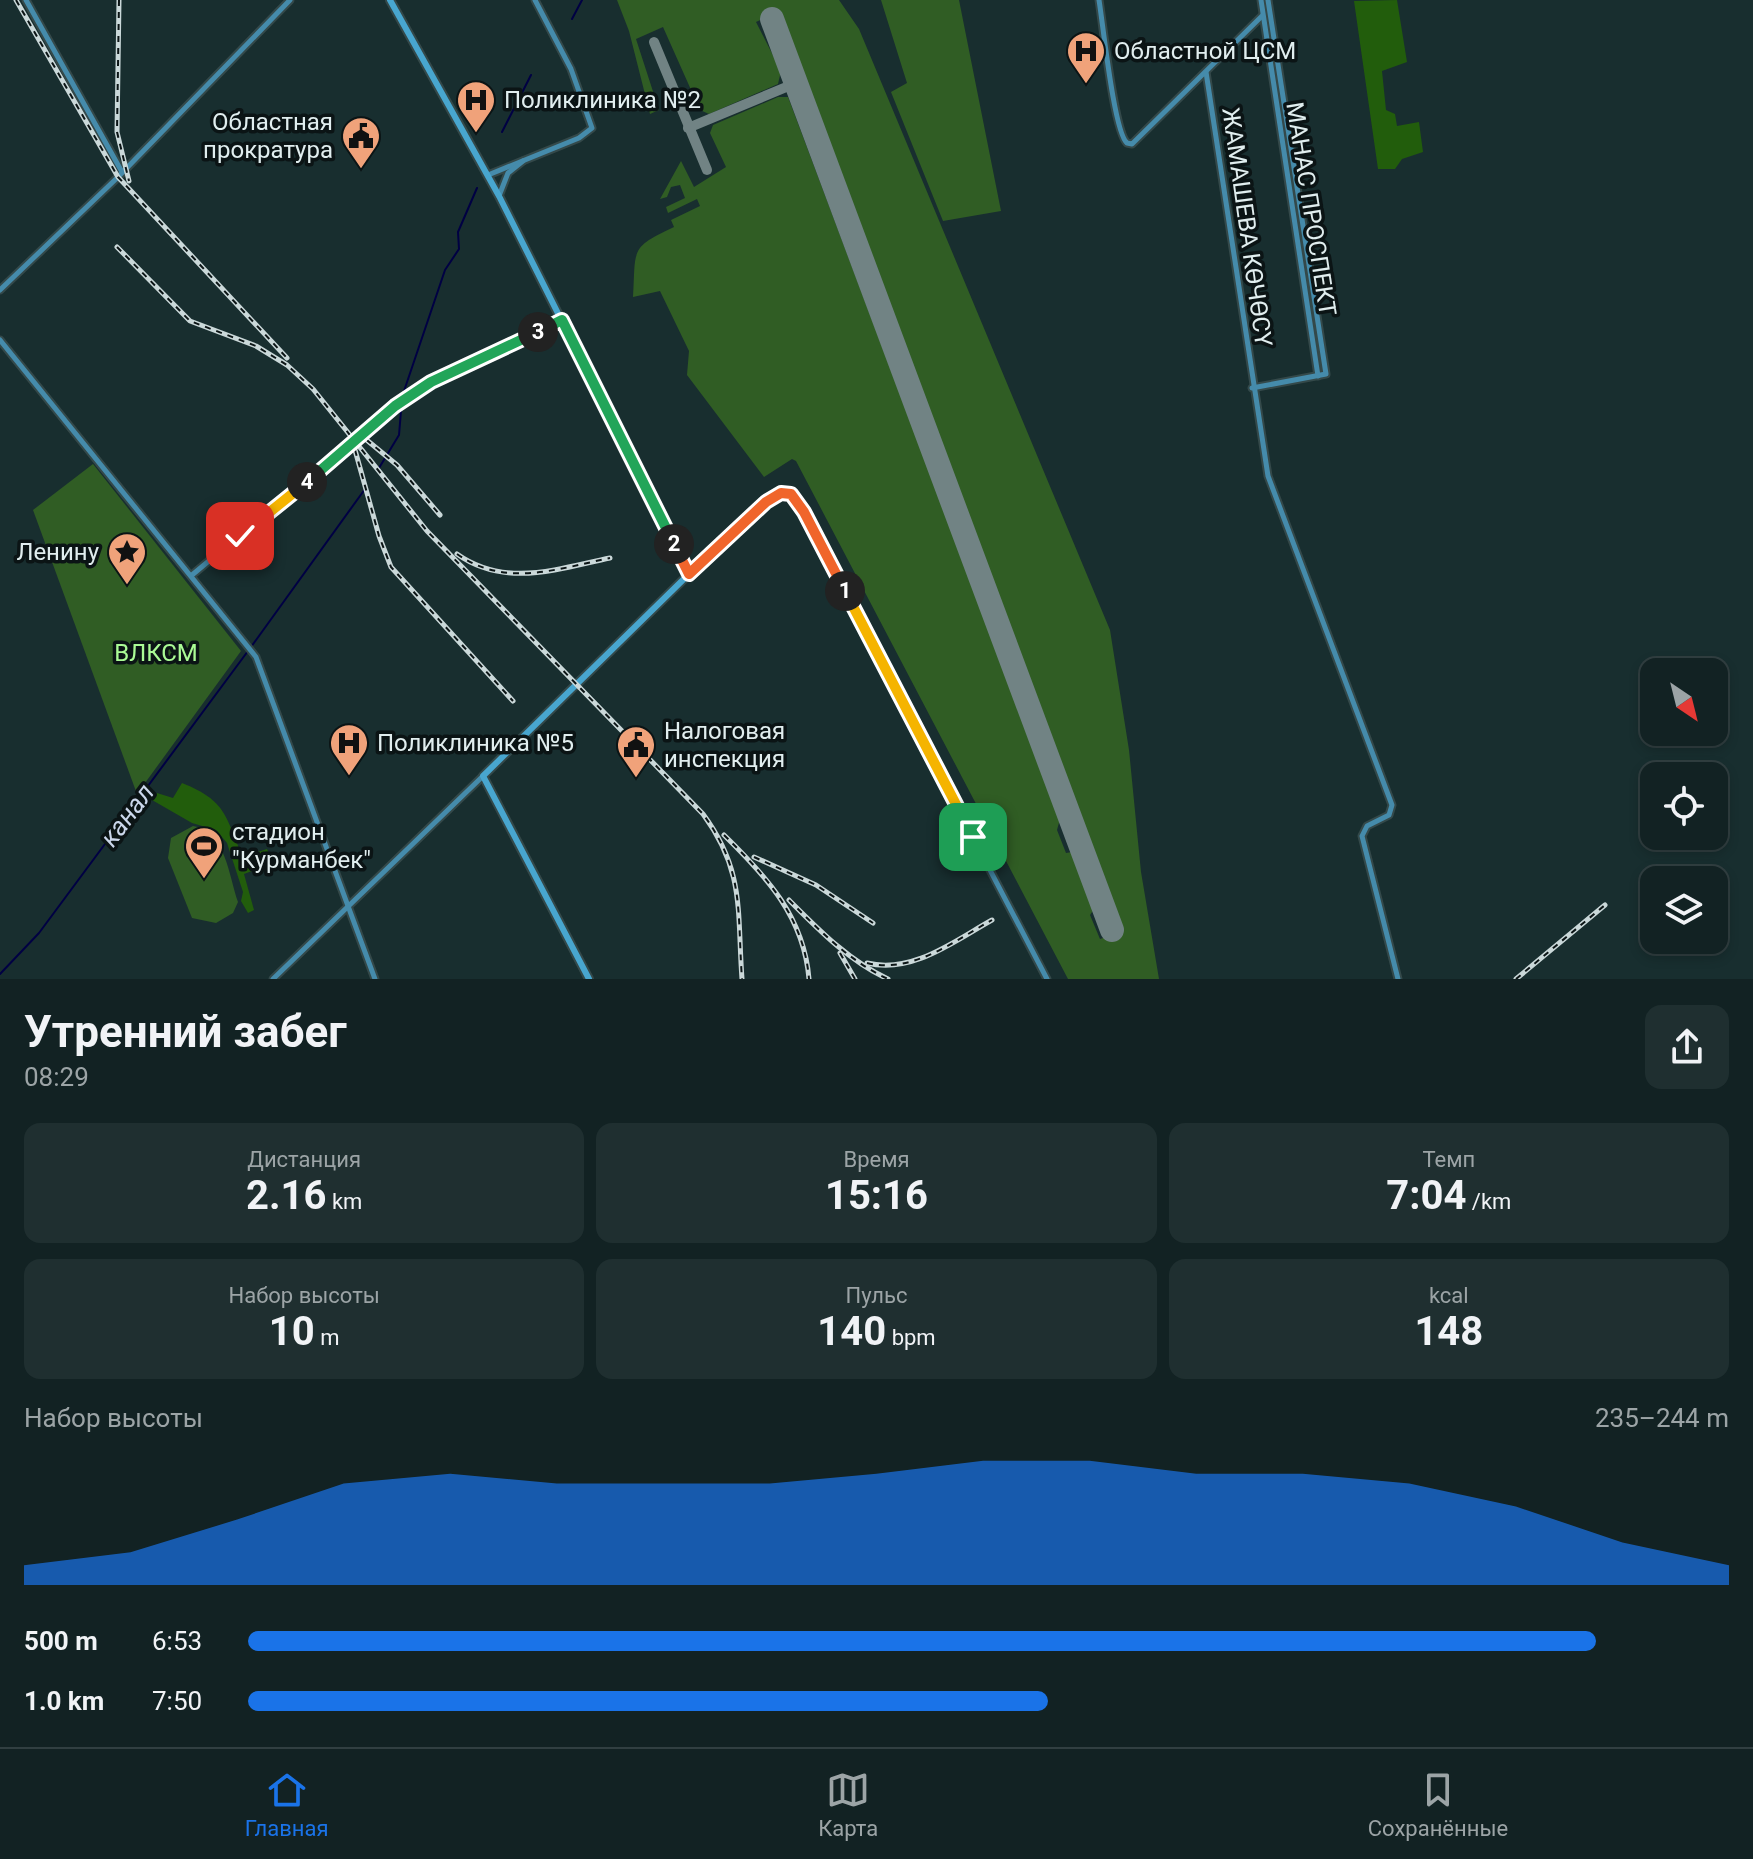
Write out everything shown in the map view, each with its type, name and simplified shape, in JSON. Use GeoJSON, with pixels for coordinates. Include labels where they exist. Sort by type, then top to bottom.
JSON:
{"type":"FeatureCollection","features":[{"type":"Feature","properties":{"kind":"main road"},"geometry":{"type":"LineString","coordinates":[[26,0],[122,172]]}},
{"type":"Feature","properties":{"kind":"main road"},"geometry":{"type":"LineString","coordinates":[[0,290],[122,172],[290,0]]}},
{"type":"Feature","properties":{"kind":"main road"},"geometry":{"type":"LineString","coordinates":[[390,0],[499,196],[689,574]]}},
{"type":"Feature","properties":{"kind":"main road"},"geometry":{"type":"LineString","coordinates":[[488,175],[579,138],[592,128],[571,69],[535,0]]}},
{"type":"Feature","properties":{"kind":"main road"},"geometry":{"type":"LineString","coordinates":[[1099,0],[1121,138],[1132,144],[1269,9]]}},
{"type":"Feature","properties":{"kind":"main road"},"geometry":{"type":"LineString","coordinates":[[1252,388],[1326,374],[1261,0]]}},
{"type":"Feature","properties":{"kind":"main road"},"geometry":{"type":"LineString","coordinates":[[1268,0],[1272,57]]}},
{"type":"Feature","properties":{"kind":"main road","name":"ЖАМАШЕВА КӨЧӨСҮ"},"geometry":{"type":"LineString","coordinates":[[1206,72],[1252,388],[1268,476],[1392,805],[1389,815],[1367,826],[1362,836],[1398,979]]}},
{"type":"Feature","properties":{"kind":"main road","name":"МАНАС ПРОСПЕКТ"},"geometry":{"type":"LineString","coordinates":[[1285,136],[1318,376]]}},
{"type":"Feature","properties":{"kind":"main road"},"geometry":{"type":"LineString","coordinates":[[499,196],[508,173],[527,158]]}},
{"type":"Feature","properties":{"kind":"main road"},"geometry":{"type":"LineString","coordinates":[[192,575],[395,406],[431,382],[562,320]]}},
{"type":"Feature","properties":{"kind":"main road"},"geometry":{"type":"LineString","coordinates":[[0,340],[256,657],[350,904],[375,979]]}},
{"type":"Feature","properties":{"kind":"main road"},"geometry":{"type":"LineString","coordinates":[[273,979],[689,574],[781,493],[791,494],[804,512],[1047,979]]}},
{"type":"Feature","properties":{"kind":"main road"},"geometry":{"type":"LineString","coordinates":[[483,776],[589,979]]}},
{"type":"Feature","properties":{"kind":"green space"},"geometry":{"type":"Polygon","coordinates":[[[617,0],[839,0],[859,29],[1110,630],[1129,750],[1141,872],[1159,979],[1068,979],[796,461],[792,459],[764,477],[687,375],[689,351],[660,291],[633,297],[635,259],[642,246],[674,227],[671,220],[700,206],[697,199],[668,213],[666,207],[685,198],[680,185],[671,187],[667,197],[660,199],[681,161],[694,187],[726,167],[710,133],[713,125],[778,97],[788,97],[1060,819],[1057,830],[1066,853],[1072,852],[1094,909],[1090,915],[1100,939],[1121,932],[780,11],[756,22],[781,71],[778,84],[709,114],[700,110],[663,27],[636,39],[659,110],[650,114],[629,31],[617,0]]]}},
{"type":"Feature","properties":{"kind":"green space"},"geometry":{"type":"Polygon","coordinates":[[[881,0],[959,0],[1001,211],[943,221],[891,92],[907,83],[881,0]]]}},
{"type":"Feature","properties":{"kind":"green space"},"geometry":{"type":"Polygon","coordinates":[[[1397,0],[1407,62],[1382,71],[1386,110],[1395,114],[1397,126],[1419,122],[1423,152],[1402,159],[1395,169],[1378,169],[1354,1],[1397,0]]]}},
{"type":"Feature","properties":{"kind":"green space","name":"ВЛКСМ"},"geometry":{"type":"Polygon","coordinates":[[[93,464],[241,651],[137,794],[33,510],[93,464]]]}},
{"type":"Feature","properties":{"kind":"green space"},"geometry":{"type":"Polygon","coordinates":[[[182,783],[208,796],[223,811],[243,857],[267,849],[273,863],[244,874],[254,910],[248,913],[241,901],[243,892],[227,843],[216,830],[192,823],[152,800],[157,793],[173,798],[182,783]]]}},
{"type":"Feature","properties":{"kind":"green space","name":"стадион \"Курманбек\""},"geometry":{"type":"Polygon","coordinates":[[[193,826],[204,829],[219,845],[238,902],[233,913],[216,923],[192,918],[168,858],[171,838],[193,826]]]}},
{"type":"Feature","properties":{"kind":"waterway"},"geometry":{"type":"LineString","coordinates":[[572,19],[582,0]]}},
{"type":"Feature","properties":{"kind":"waterway"},"geometry":{"type":"LineString","coordinates":[[502,132],[531,75]]}},
{"type":"Feature","properties":{"kind":"waterway"},"geometry":{"type":"LineString","coordinates":[[404,391],[445,270],[459,249],[458,232],[477,188]]}},
{"type":"Feature","properties":{"kind":"waterway"},"geometry":{"type":"LineString","coordinates":[[379,468],[399,435],[401,411]]}},
{"type":"Feature","properties":{"kind":"waterway","name":"канал"},"geometry":{"type":"LineString","coordinates":[[251,647],[365,489]]}},
{"type":"Feature","properties":{"kind":"waterway","name":"канал"},"geometry":{"type":"LineString","coordinates":[[0,974],[39,933],[248,651]]}},
{"type":"Feature","properties":{"kind":"taxiway"},"geometry":{"type":"LineString","coordinates":[[654,42],[707,170]]}},
{"type":"Feature","properties":{"kind":"taxiway"},"geometry":{"type":"LineString","coordinates":[[688,128],[796,83]]}},
{"type":"Feature","properties":{"kind":"runway"},"geometry":{"type":"LineString","coordinates":[[772,19],[1112,930]]}},
{"type":"Feature","properties":{"kind":"railway"},"geometry":{"type":"LineString","coordinates":[[16,0],[118,177],[287,358]]}},
{"type":"Feature","properties":{"kind":"railway"},"geometry":{"type":"LineString","coordinates":[[119,0],[117,132],[129,181]]}},
{"type":"Feature","properties":{"kind":"railway"},"geometry":{"type":"LineString","coordinates":[[117,247],[190,321],[256,346],[287,365],[313,389],[427,531],[703,814],[717,835],[732,873],[739,912],[742,979]]}},
{"type":"Feature","properties":{"kind":"railway"},"geometry":{"type":"LineString","coordinates":[[357,432],[397,465],[440,515]]}},
{"type":"Feature","properties":{"kind":"railway"},"geometry":{"type":"LineString","coordinates":[[355,450],[391,567],[513,701]]}},
{"type":"Feature","properties":{"kind":"railway"},"geometry":{"type":"LineString","coordinates":[[457,554],[494,571],[513,573],[551,571],[610,558]]}},
{"type":"Feature","properties":{"kind":"railway"},"geometry":{"type":"LineString","coordinates":[[724,835],[755,866],[781,900],[800,936],[809,979]]}},
{"type":"Feature","properties":{"kind":"railway"},"geometry":{"type":"LineString","coordinates":[[754,857],[816,885],[873,923]]}},
{"type":"Feature","properties":{"kind":"railway"},"geometry":{"type":"LineString","coordinates":[[789,900],[847,954],[888,979]]}},
{"type":"Feature","properties":{"kind":"railway"},"geometry":{"type":"LineString","coordinates":[[1516,979],[1605,905]]}},
{"type":"Feature","properties":{"kind":"railway"},"geometry":{"type":"LineString","coordinates":[[867,963],[901,964],[917,960],[992,920]]}},
{"type":"Feature","properties":{"kind":"railway"},"geometry":{"type":"LineString","coordinates":[[840,953],[855,979]]}},
{"type":"Feature","properties":{"kind":"place","name":"Областной ЦСМ"},"geometry":{"type":"Point","coordinates":[1086,85]}},
{"type":"Feature","properties":{"kind":"place","name":"Поликлиника №2"},"geometry":{"type":"Point","coordinates":[476,134]}},
{"type":"Feature","properties":{"kind":"place","name":"Областная прократура"},"geometry":{"type":"Point","coordinates":[361,170]}},
{"type":"Feature","properties":{"kind":"place","name":"Ленину"},"geometry":{"type":"Point","coordinates":[127,586]}},
{"type":"Feature","properties":{"kind":"place","name":"Поликлиника №5"},"geometry":{"type":"Point","coordinates":[349,777]}},
{"type":"Feature","properties":{"kind":"place","name":"Налоговая инспекция"},"geometry":{"type":"Point","coordinates":[636,779]}},
{"type":"Feature","properties":{"kind":"place","name":"стадион \"Курманбек\""},"geometry":{"type":"Point","coordinates":[204,880]}},
{"type":"Feature","properties":{"kind":"route"},"geometry":{"type":"LineString","coordinates":[[240,536],[395,406],[431,382],[562,320],[689,574],[766,502],[781,493],[791,494],[797,501],[973,837]]}}]}
